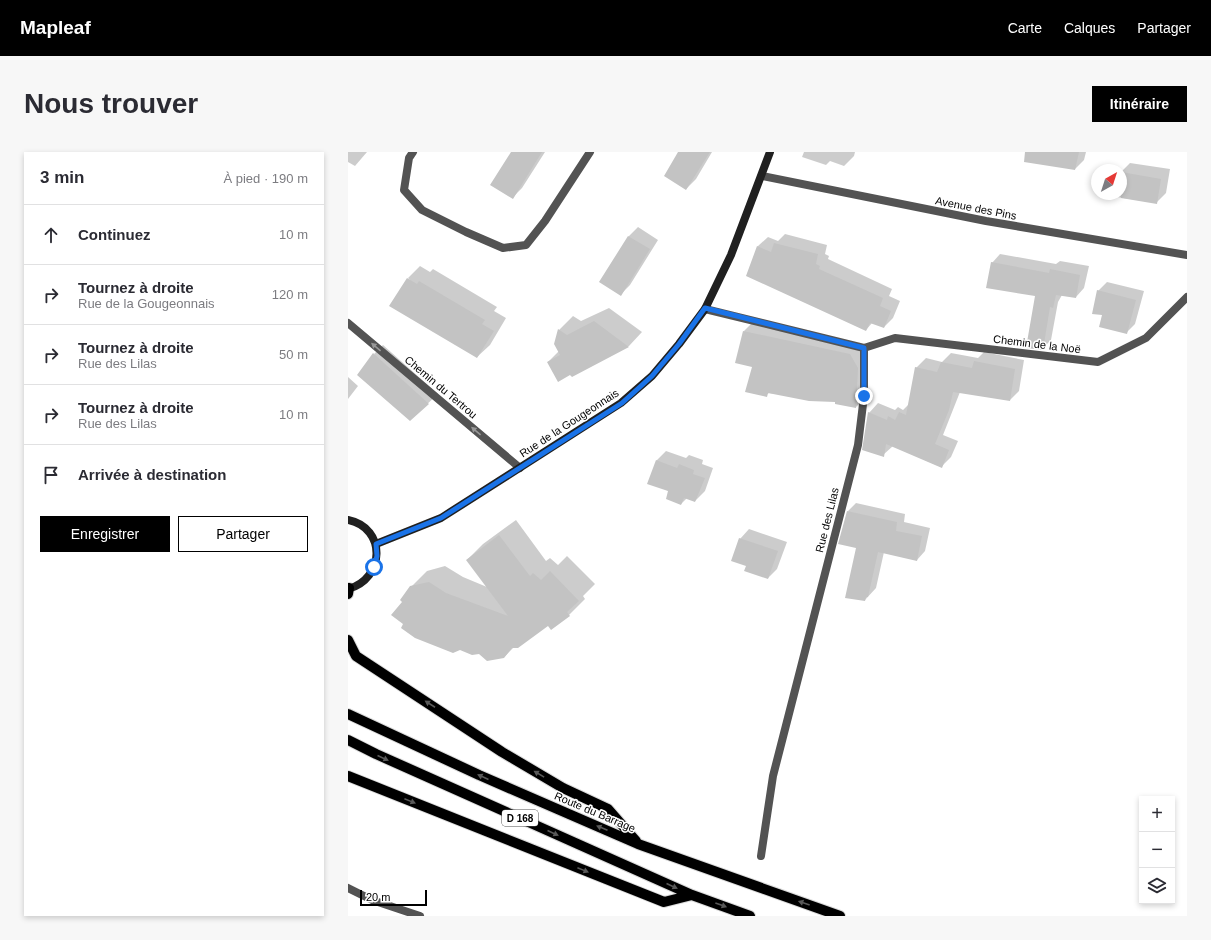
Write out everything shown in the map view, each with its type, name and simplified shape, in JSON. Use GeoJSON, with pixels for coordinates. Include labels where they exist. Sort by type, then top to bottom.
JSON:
{"type":"FeatureCollection","features":[{"type":"Feature","properties":{"kind":"main road","name":"Rue de la Gougeonnais"},"geometry":{"type":"LineString","coordinates":[[376,544],[441,518],[622,403],[652,376],[679,344],[705,308],[731,256],[770,152]]}},
{"type":"Feature","properties":{"kind":"main road"},"geometry":{"type":"LineString","coordinates":[[348,520],[364,526],[371,534],[376,544],[377,556],[372,572],[360,584],[348,590]]}},
{"type":"Feature","properties":{"kind":"main road"},"geometry":{"type":"LineString","coordinates":[[348,640],[356,656],[502,752],[563,788],[608,810],[638,844]]}},
{"type":"Feature","properties":{"kind":"main road","name":"Route du Barrage"},"geometry":{"type":"LineString","coordinates":[[348,714],[479,775],[638,844],[840,916]]}},
{"type":"Feature","properties":{"kind":"main road","name":"D 168"},"geometry":{"type":"LineString","coordinates":[[348,740],[692,895],[750,916]]}},
{"type":"Feature","properties":{"kind":"main road","name":"D 168"},"geometry":{"type":"LineString","coordinates":[[348,776],[664,902],[692,895]]}},
{"type":"Feature","properties":{"kind":"street"},"geometry":{"type":"LineString","coordinates":[[414,152],[410,158],[404,190],[422,210],[466,232],[503,248],[526,244],[545,221],[590,152]]}},
{"type":"Feature","properties":{"kind":"street","name":"Avenue des Pins"},"geometry":{"type":"LineString","coordinates":[[762,176],[986,221],[1187,255]]}},
{"type":"Feature","properties":{"kind":"street","name":"Chemin de la Noë"},"geometry":{"type":"LineString","coordinates":[[864,348],[895,338],[1098,362],[1146,338],[1187,297]]}},
{"type":"Feature","properties":{"kind":"street"},"geometry":{"type":"LineString","coordinates":[[705,308],[864,348]]}},
{"type":"Feature","properties":{"kind":"street","name":"Chemin du Tertrou"},"geometry":{"type":"LineString","coordinates":[[348,323],[520,468]]}},
{"type":"Feature","properties":{"kind":"street","name":"Rue des Lilas"},"geometry":{"type":"LineString","coordinates":[[761,856],[773,776],[858,445],[864,396],[864,348]]}},
{"type":"Feature","properties":{"kind":"street"},"geometry":{"type":"LineString","coordinates":[[348,888],[372,900],[420,916]]}},
{"type":"Feature","properties":{"kind":"building"},"geometry":{"type":"Polygon","coordinates":[[[511,152],[542,152],[513,199],[490,185],[511,152]]]}},
{"type":"Feature","properties":{"kind":"building"},"geometry":{"type":"Polygon","coordinates":[[[678,152],[710,152],[686,190],[664,176],[678,152]]]}},
{"type":"Feature","properties":{"kind":"building"},"geometry":{"type":"Polygon","coordinates":[[[1025,152],[1079,152],[1075,170],[1024,162],[1025,152]]]}},
{"type":"Feature","properties":{"kind":"building"},"geometry":{"type":"Polygon","coordinates":[[[1127,173],[1161,179],[1157,204],[1127,199],[1127,173]]]}},
{"type":"Feature","properties":{"kind":"building"},"geometry":{"type":"Polygon","coordinates":[[[628,236],[650,249],[621,296],[599,282],[628,236]]]}},
{"type":"Feature","properties":{"kind":"building"},"geometry":{"type":"Polygon","coordinates":[[[774,243],[818,254],[816,264],[820,266],[819,269],[883,298],[880,306],[891,311],[884,328],[870,323],[866,331],[746,276],[757,246],[771,252],[774,243]]]}},
{"type":"Feature","properties":{"kind":"building"},"geometry":{"type":"Polygon","coordinates":[[[991,262],[1049,273],[1050,269],[1080,275],[1076,298],[1056,295],[1053,308],[1050,307],[1043,350],[1026,348],[1035,296],[986,288],[991,262]]]}},
{"type":"Feature","properties":{"kind":"building"},"geometry":{"type":"Polygon","coordinates":[[[407,278],[417,284],[419,281],[485,320],[482,324],[494,331],[477,358],[389,306],[407,278]]]}},
{"type":"Feature","properties":{"kind":"building"},"geometry":{"type":"Polygon","coordinates":[[[1097,290],[1136,300],[1127,334],[1099,327],[1102,315],[1092,314],[1097,290]]]}},
{"type":"Feature","properties":{"kind":"building"},"geometry":{"type":"Polygon","coordinates":[[[594,321],[629,347],[572,377],[570,375],[558,382],[547,362],[560,355],[554,344],[558,329],[567,335],[594,321]]]}},
{"type":"Feature","properties":{"kind":"building"},"geometry":{"type":"Polygon","coordinates":[[[743,331],[850,354],[858,368],[856,408],[835,404],[835,402],[809,401],[768,393],[767,397],[745,392],[752,367],[735,363],[743,331]]]}},
{"type":"Feature","properties":{"kind":"building"},"geometry":{"type":"Polygon","coordinates":[[[373,353],[429,404],[410,421],[357,375],[373,353]]]}},
{"type":"Feature","properties":{"kind":"building"},"geometry":{"type":"Polygon","coordinates":[[[974,361],[1015,369],[1010,401],[953,392],[949,410],[935,444],[949,450],[942,468],[886,444],[884,457],[862,450],[868,412],[887,420],[888,416],[895,420],[899,412],[906,415],[915,367],[937,372],[941,362],[972,368],[974,361]]]}},
{"type":"Feature","properties":{"kind":"building"},"geometry":{"type":"Polygon","coordinates":[[[656,460],[677,468],[679,464],[694,470],[693,474],[705,478],[695,502],[684,498],[681,505],[666,499],[668,491],[647,484],[656,460]]]}},
{"type":"Feature","properties":{"kind":"building"},"geometry":{"type":"Polygon","coordinates":[[[847,511],[897,522],[896,531],[922,536],[917,561],[878,552],[868,597],[866,597],[865,601],[845,598],[856,548],[838,544],[847,511]]]}},
{"type":"Feature","properties":{"kind":"building"},"geometry":{"type":"Polygon","coordinates":[[[499,535],[530,576],[533,573],[541,580],[550,571],[579,601],[567,612],[570,616],[551,630],[548,626],[518,648],[512,648],[504,658],[487,661],[479,654],[472,655],[460,650],[453,653],[415,638],[401,628],[403,624],[391,615],[402,602],[400,600],[410,586],[429,582],[446,593],[508,616],[466,560],[499,535]]]}},
{"type":"Feature","properties":{"kind":"building"},"geometry":{"type":"Polygon","coordinates":[[[739,538],[778,551],[768,579],[744,571],[746,566],[731,561],[739,538]]]}},
{"type":"Feature","properties":{"kind":"route"},"geometry":{"type":"LineString","coordinates":[[374,567],[377,556],[376,544],[441,518],[622,403],[652,376],[679,344],[705,308],[864,348],[864,396]]}}]}
